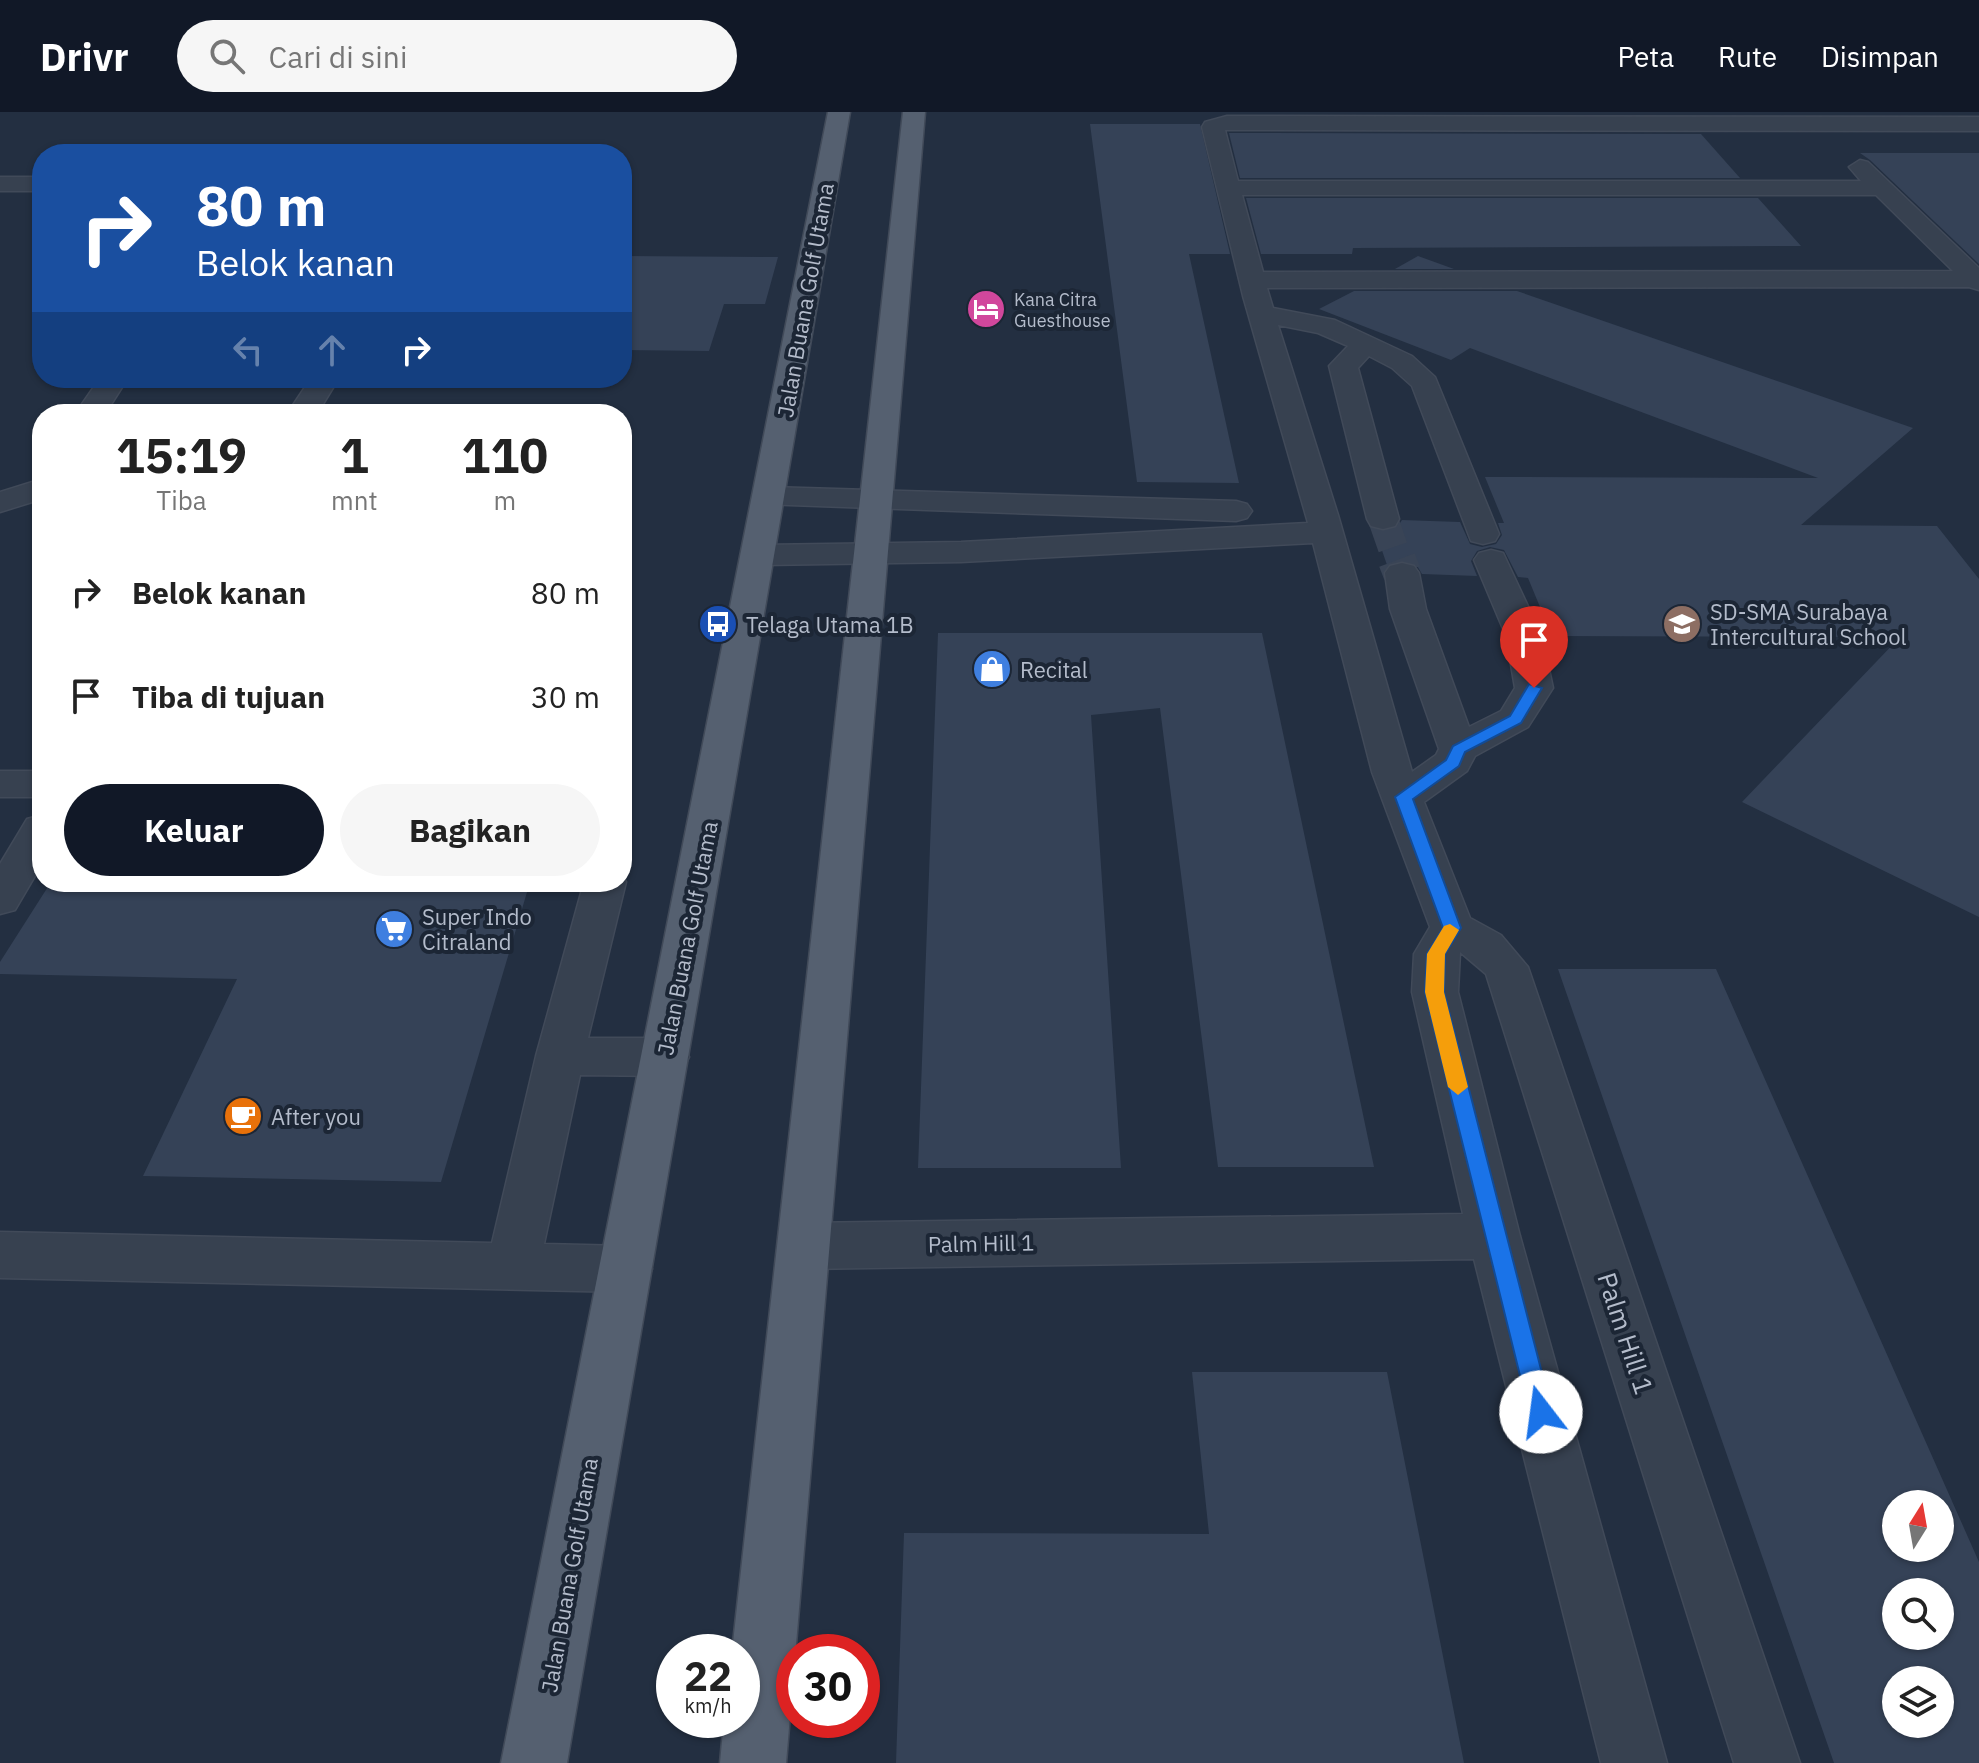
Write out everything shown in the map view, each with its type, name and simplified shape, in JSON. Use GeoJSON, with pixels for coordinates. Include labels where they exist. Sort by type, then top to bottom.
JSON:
{"type":"FeatureCollection","features":[{"type":"Feature","properties":{"kind":"main road","name":"Jalan Buana Golf Utama"},"geometry":{"type":"LineString","coordinates":[[534,1763],[839,112]]}},
{"type":"Feature","properties":{"kind":"main road"},"geometry":{"type":"LineString","coordinates":[[753,1763],[914,112]]}},
{"type":"Feature","properties":{"kind":"street"},"geometry":{"type":"LineString","coordinates":[[1634,1763],[1494,1236],[1435,992],[1436,954],[1452,928],[1398,785],[1262,314],[1213,131],[1218,124],[1979,124]]}},
{"type":"Feature","properties":{"kind":"street"},"geometry":{"type":"LineString","coordinates":[[1816,124],[1977,280]]}},
{"type":"Feature","properties":{"kind":"street"},"geometry":{"type":"LineString","coordinates":[[0,184],[32,184]]}},
{"type":"Feature","properties":{"kind":"street"},"geometry":{"type":"LineString","coordinates":[[1230,188],[1880,188]]}},
{"type":"Feature","properties":{"kind":"street"},"geometry":{"type":"LineString","coordinates":[[1253,280],[1977,280]]}},
{"type":"Feature","properties":{"kind":"street"},"geometry":{"type":"LineString","coordinates":[[1262,314],[1325,326],[1402,362],[1425,383],[1524,636],[1534,688],[1515,719],[1458,749]]}},
{"type":"Feature","properties":{"kind":"street"},"geometry":{"type":"LineString","coordinates":[[1366,344],[1343,366],[1383,519]]}},
{"type":"Feature","properties":{"kind":"street"},"geometry":{"type":"LineString","coordinates":[[0,475],[32,467]]}},
{"type":"Feature","properties":{"kind":"street"},"geometry":{"type":"LineString","coordinates":[[0,502],[32,492]]}},
{"type":"Feature","properties":{"kind":"street"},"geometry":{"type":"LineString","coordinates":[[770,497],[877,498],[1323,523]]}},
{"type":"Feature","properties":{"kind":"street"},"geometry":{"type":"LineString","coordinates":[[759,555],[871,555],[1323,523]]}},
{"type":"Feature","properties":{"kind":"street"},"geometry":{"type":"LineString","coordinates":[[1398,785],[1453,762],[1458,749],[1408,609],[1402,573]]}},
{"type":"Feature","properties":{"kind":"street"},"geometry":{"type":"LineString","coordinates":[[0,784],[32,784]]}},
{"type":"Feature","properties":{"kind":"street"},"geometry":{"type":"LineString","coordinates":[[0,899],[32,846]]}},
{"type":"Feature","properties":{"kind":"street"},"geometry":{"type":"LineString","coordinates":[[513,1266],[560,1056],[602,892]]}},
{"type":"Feature","properties":{"kind":"street","name":"Palm Hill 1"},"geometry":{"type":"LineString","coordinates":[[1452,928],[1485,946],[1506,967],[1767,1763]]}},
{"type":"Feature","properties":{"kind":"street"},"geometry":{"type":"LineString","coordinates":[[560,1056],[665,1057]]}},
{"type":"Feature","properties":{"kind":"street","name":"Palm Hill 1"},"geometry":{"type":"LineString","coordinates":[[804,1246],[1494,1236]]}},
{"type":"Feature","properties":{"kind":"street"},"geometry":{"type":"LineString","coordinates":[[0,1255],[625,1269]]}},
{"type":"Feature","properties":{"kind":"building"},"geometry":{"type":"Polygon","coordinates":[[[1090,124],[1200,124],[1230,254],[1189,254],[1239,483],[1137,482],[1090,124]]]}},
{"type":"Feature","properties":{"kind":"building"},"geometry":{"type":"Polygon","coordinates":[[[1229,133],[1701,134],[1740,178],[1240,178],[1229,133]]]}},
{"type":"Feature","properties":{"kind":"building"},"geometry":{"type":"Polygon","coordinates":[[[1860,153],[1979,153],[1979,264],[1870,160],[1860,153]]]}},
{"type":"Feature","properties":{"kind":"building"},"geometry":{"type":"Polygon","coordinates":[[[1246,198],[1758,198],[1801,246],[1353,248],[1352,254],[1261,254],[1246,198]]]}},
{"type":"Feature","properties":{"kind":"building"},"geometry":{"type":"Polygon","coordinates":[[[632,256],[778,257],[765,304],[724,304],[709,351],[632,350],[632,256]]]}},
{"type":"Feature","properties":{"kind":"building"},"geometry":{"type":"Polygon","coordinates":[[[1418,256],[1454,269],[1395,269],[1418,256]]]}},
{"type":"Feature","properties":{"kind":"building"},"geometry":{"type":"Polygon","coordinates":[[[1354,291],[1517,291],[1913,428],[1801,525],[1937,526],[1979,579],[1979,917],[1742,802],[1900,637],[1552,636],[1528,578],[1518,577],[1504,550],[1490,547],[1477,551],[1471,561],[1477,576],[1422,574],[1416,564],[1403,560],[1387,565],[1375,530],[1396,529],[1402,520],[1460,522],[1470,544],[1482,547],[1496,544],[1502,535],[1498,523],[1504,523],[1485,477],[1818,478],[1470,348],[1451,360],[1319,309],[1354,291]]]}},
{"type":"Feature","properties":{"kind":"building"},"geometry":{"type":"Polygon","coordinates":[[[938,633],[1262,633],[1374,1167],[1218,1167],[1160,708],[1091,715],[1121,1168],[918,1168],[938,633]]]}},
{"type":"Feature","properties":{"kind":"building"},"geometry":{"type":"Polygon","coordinates":[[[45,892],[527,892],[441,1182],[143,1176],[237,979],[0,974],[0,962],[45,892]]]}},
{"type":"Feature","properties":{"kind":"building"},"geometry":{"type":"Polygon","coordinates":[[[1558,969],[1716,969],[1947,1490],[1882,1490],[1882,1562],[1954,1562],[1954,1506],[1979,1562],[1979,1763],[1834,1763],[1558,969]]]}},
{"type":"Feature","properties":{"kind":"building"},"geometry":{"type":"Polygon","coordinates":[[[1192,1372],[1387,1372],[1464,1763],[896,1763],[904,1533],[1209,1534],[1192,1372]]]}},
{"type":"Feature","properties":{"kind":"tunnel"},"geometry":{"type":"LineString","coordinates":[[1383,519],[1398,562]]}},
{"type":"Feature","properties":{"kind":"tunnel"},"geometry":{"type":"LineString","coordinates":[[1397,560],[1402,573]]}},
{"type":"Feature","properties":{"kind":"slow traffic"},"geometry":{"type":"LineString","coordinates":[[1450,930],[1436,954],[1435,992],[1458,1087]]}},
{"type":"Feature","properties":{"kind":"place","name":"Kana Citra Guesthouse"},"geometry":{"type":"Point","coordinates":[986,309]}},
{"type":"Feature","properties":{"kind":"place","name":"Telaga Utama 1B"},"geometry":{"type":"Point","coordinates":[718,624]}},
{"type":"Feature","properties":{"kind":"place","name":"SD-SMA Surabaya Intercultural School"},"geometry":{"type":"Point","coordinates":[1682,624]}},
{"type":"Feature","properties":{"kind":"place","name":"Recital"},"geometry":{"type":"Point","coordinates":[992,669]}},
{"type":"Feature","properties":{"kind":"place","name":"Super Indo Citraland"},"geometry":{"type":"Point","coordinates":[394,929]}},
{"type":"Feature","properties":{"kind":"place","name":"After you"},"geometry":{"type":"Point","coordinates":[243,1116]}},
{"type":"Feature","properties":{"kind":"route"},"geometry":{"type":"LineString","coordinates":[[1534,688],[1515,719],[1458,749],[1453,762],[1404,797],[1452,928],[1436,954],[1435,992],[1494,1236],[1541,1412]]}}]}
